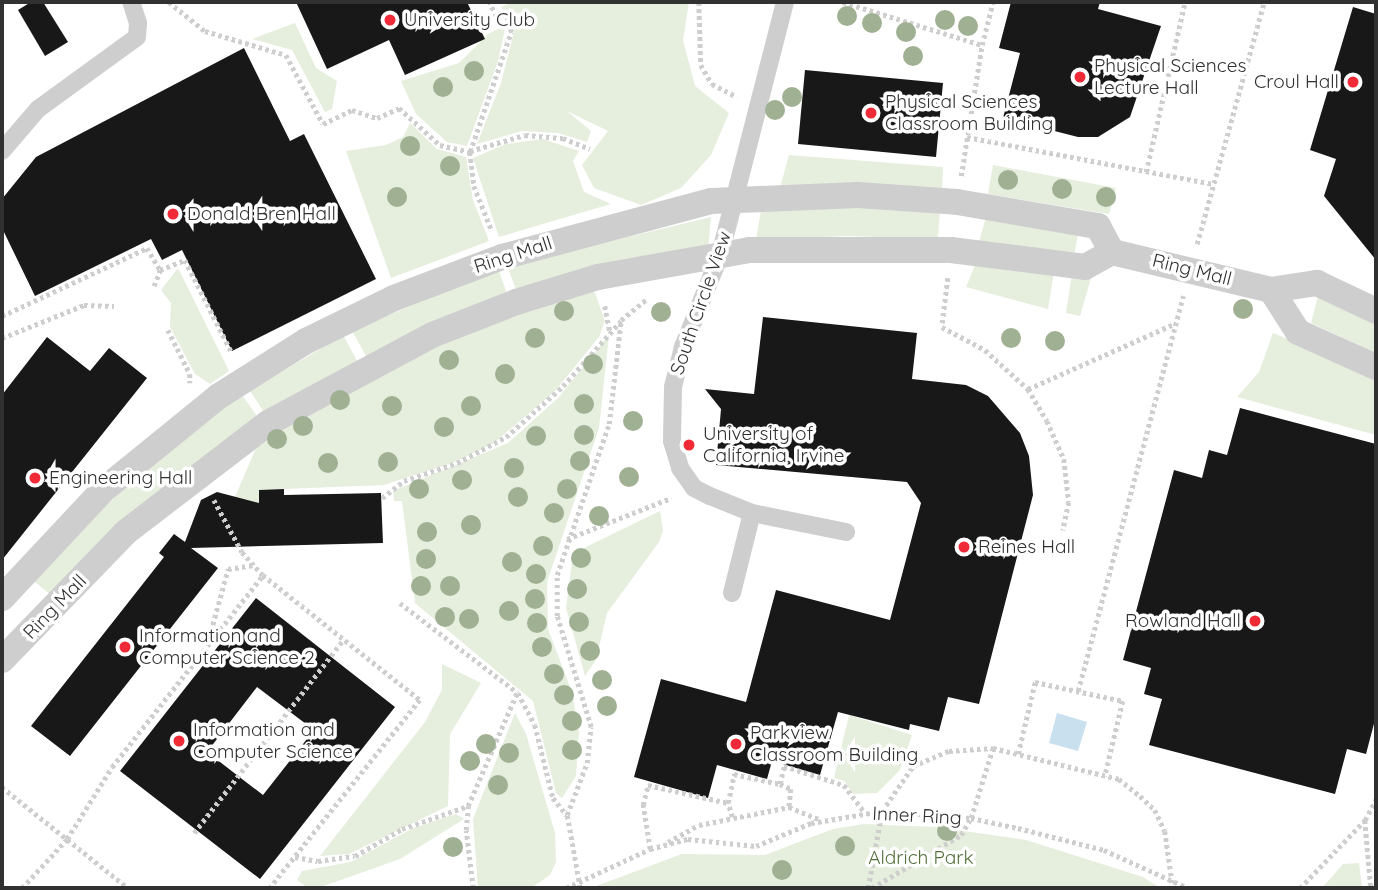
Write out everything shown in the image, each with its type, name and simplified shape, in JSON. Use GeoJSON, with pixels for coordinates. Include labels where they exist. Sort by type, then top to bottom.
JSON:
{"type":"FeatureCollection","features":[{"type":"Feature","properties":{"kind":"street","name":"Ring Mall"},"geometry":{"type":"LineString","coordinates":[[2,598],[102,491],[187,419],[245,379],[306,341],[394,298],[502,257],[589,231],[734,198],[858,195],[957,201],[1098,226],[1112,251]]}},
{"type":"Feature","properties":{"kind":"street","name":"Ring Mall"},"geometry":{"type":"LineString","coordinates":[[2,660],[126,532],[191,479],[268,424],[349,377],[432,335],[516,302],[598,277],[720,254],[861,247],[938,249],[1085,267],[1112,251],[1191,267],[1271,290],[1317,284],[1376,311]]}},
{"type":"Feature","properties":{"kind":"street"},"geometry":{"type":"LineString","coordinates":[[1271,290],[1298,332],[1376,367]]}},
{"type":"Feature","properties":{"kind":"lane"},"geometry":{"type":"LineString","coordinates":[[2,151],[38,108],[137,37],[138,23],[131,2]]}},
{"type":"Feature","properties":{"kind":"lane","name":"South Circle View"},"geometry":{"type":"LineString","coordinates":[[694,488],[680,468],[672,441],[673,387],[683,347],[720,254],[785,2]]}},
{"type":"Feature","properties":{"kind":"lane"},"geometry":{"type":"LineString","coordinates":[[694,488],[752,513],[846,532]]}},
{"type":"Feature","properties":{"kind":"lane"},"geometry":{"type":"LineString","coordinates":[[732,593],[752,513]]}},
{"type":"Feature","properties":{"kind":"path"},"geometry":{"type":"LineString","coordinates":[[169,2],[205,31],[286,55],[323,124],[352,110],[377,118],[399,108],[440,145],[470,152],[525,135],[563,138],[590,149]]}},
{"type":"Feature","properties":{"kind":"path"},"geometry":{"type":"LineString","coordinates":[[489,2],[499,23],[509,19],[511,32],[470,152],[474,186],[502,257]]}},
{"type":"Feature","properties":{"kind":"path"},"geometry":{"type":"LineString","coordinates":[[699,2],[698,45],[706,74],[727,93],[758,104]]}},
{"type":"Feature","properties":{"kind":"path"},"geometry":{"type":"LineString","coordinates":[[843,2],[982,46]]}},
{"type":"Feature","properties":{"kind":"path"},"geometry":{"type":"LineString","coordinates":[[977,71],[993,2]]}},
{"type":"Feature","properties":{"kind":"path"},"geometry":{"type":"LineString","coordinates":[[1146,172],[1185,2]]}},
{"type":"Feature","properties":{"kind":"path"},"geometry":{"type":"LineString","coordinates":[[1078,691],[1175,323],[1264,2]]}},
{"type":"Feature","properties":{"kind":"path"},"geometry":{"type":"LineString","coordinates":[[967,136],[1213,184]]}},
{"type":"Feature","properties":{"kind":"path"},"geometry":{"type":"LineString","coordinates":[[2,316],[147,248],[160,270]]}},
{"type":"Feature","properties":{"kind":"path"},"geometry":{"type":"LineString","coordinates":[[154,286],[160,270],[185,260],[245,379]]}},
{"type":"Feature","properties":{"kind":"path"},"geometry":{"type":"LineString","coordinates":[[382,498],[404,481],[457,463],[506,437],[563,386],[621,320],[658,293]]}},
{"type":"Feature","properties":{"kind":"path"},"geometry":{"type":"LineString","coordinates":[[2,346],[4,339],[84,305],[114,306]]}},
{"type":"Feature","properties":{"kind":"path"},"geometry":{"type":"LineString","coordinates":[[580,888],[567,815],[587,763],[591,727],[557,616],[557,575],[567,539],[598,466],[609,424],[621,320]]}},
{"type":"Feature","properties":{"kind":"path"},"geometry":{"type":"LineString","coordinates":[[1028,389],[1175,323]]}},
{"type":"Feature","properties":{"kind":"path"},"geometry":{"type":"LineString","coordinates":[[942,327],[985,349],[1028,389],[1064,459],[1069,502],[1063,530]]}},
{"type":"Feature","properties":{"kind":"path"},"geometry":{"type":"LineString","coordinates":[[168,330],[190,374],[187,419]]}},
{"type":"Feature","properties":{"kind":"path"},"geometry":{"type":"LineString","coordinates":[[567,539],[694,488]]}},
{"type":"Feature","properties":{"kind":"path"},"geometry":{"type":"LineString","coordinates":[[225,520],[263,575],[420,700],[270,888]]}},
{"type":"Feature","properties":{"kind":"path"},"geometry":{"type":"LineString","coordinates":[[205,649],[228,569],[254,565]]}},
{"type":"Feature","properties":{"kind":"path"},"geometry":{"type":"LineString","coordinates":[[22,888],[67,839],[112,767],[263,575]]}},
{"type":"Feature","properties":{"kind":"path"},"geometry":{"type":"LineString","coordinates":[[400,603],[518,693],[535,725],[553,798],[567,815]]}},
{"type":"Feature","properties":{"kind":"path"},"geometry":{"type":"LineString","coordinates":[[194,833],[344,639]]}},
{"type":"Feature","properties":{"kind":"path"},"geometry":{"type":"LineString","coordinates":[[1018,754],[1035,682],[1123,701],[1105,776]]}},
{"type":"Feature","properties":{"kind":"path"},"geometry":{"type":"LineString","coordinates":[[473,888],[466,830],[468,806],[518,693]]}},
{"type":"Feature","properties":{"kind":"path"},"geometry":{"type":"LineString","coordinates":[[870,888],[952,844],[971,818],[993,748]]}},
{"type":"Feature","properties":{"kind":"path"},"geometry":{"type":"LineString","coordinates":[[870,888],[882,811],[913,766],[949,751],[993,748],[1119,779],[1155,810],[1165,831],[1173,888]]}},
{"type":"Feature","properties":{"kind":"path"},"geometry":{"type":"LineString","coordinates":[[780,784],[783,766],[844,785],[865,813]]}},
{"type":"Feature","properties":{"kind":"path"},"geometry":{"type":"LineString","coordinates":[[732,817],[728,803],[734,775],[780,784],[791,789],[789,807]]}},
{"type":"Feature","properties":{"kind":"path"},"geometry":{"type":"LineString","coordinates":[[650,849],[643,805],[648,785],[728,803]]}},
{"type":"Feature","properties":{"kind":"path"},"geometry":{"type":"LineString","coordinates":[[2,787],[128,888]]}},
{"type":"Feature","properties":{"kind":"path"},"geometry":{"type":"LineString","coordinates":[[1300,888],[1365,820],[1376,799]]}},
{"type":"Feature","properties":{"kind":"path"},"geometry":{"type":"LineString","coordinates":[[295,857],[318,861],[355,856],[402,829],[468,806]]}},
{"type":"Feature","properties":{"kind":"path"},"geometry":{"type":"LineString","coordinates":[[660,846],[699,825],[789,807],[823,820]]}},
{"type":"Feature","properties":{"kind":"path","name":"Inner Ring"},"geometry":{"type":"LineString","coordinates":[[566,888],[650,849],[688,839],[756,846],[823,820],[882,811],[971,818],[1104,850],[1188,888]]}},
{"type":"Feature","properties":{"kind":"path"},"geometry":{"type":"LineString","coordinates":[[1365,820],[1371,888]]}},
{"type":"Feature","properties":{"kind":"green space"},"geometry":{"type":"Polygon","coordinates":[[[513,2],[689,2],[683,40],[695,86],[729,113],[711,155],[681,188],[641,205],[594,188],[582,165],[608,131],[567,111],[591,131],[587,142],[558,133],[522,131],[477,144],[501,83],[516,24],[501,7],[513,2]]]}},
{"type":"Feature","properties":{"kind":"green space"},"geometry":{"type":"Polygon","coordinates":[[[295,23],[316,68],[337,81],[332,109],[325,112],[292,50],[252,39],[295,23]]]}},
{"type":"Feature","properties":{"kind":"green space"},"geometry":{"type":"Polygon","coordinates":[[[506,25],[498,61],[467,146],[447,142],[416,114],[401,81],[459,63],[488,34],[506,25]]]}},
{"type":"Feature","properties":{"kind":"green space"},"geometry":{"type":"Polygon","coordinates":[[[410,123],[437,149],[466,157],[473,200],[489,241],[391,278],[346,151],[386,145],[403,137],[410,123]]]}},
{"type":"Feature","properties":{"kind":"green space"},"geometry":{"type":"Polygon","coordinates":[[[543,139],[579,151],[573,161],[584,192],[611,204],[499,237],[473,158],[506,144],[543,139]]]}},
{"type":"Feature","properties":{"kind":"green space"},"geometry":{"type":"Polygon","coordinates":[[[789,155],[943,167],[942,189],[780,188],[789,155]]]}},
{"type":"Feature","properties":{"kind":"green space"},"geometry":{"type":"Polygon","coordinates":[[[993,165],[1116,188],[1109,214],[988,194],[993,165]]]}},
{"type":"Feature","properties":{"kind":"green space"},"geometry":{"type":"Polygon","coordinates":[[[807,207],[940,208],[938,239],[847,236],[756,240],[761,210],[807,207]]]}},
{"type":"Feature","properties":{"kind":"green space"},"geometry":{"type":"Polygon","coordinates":[[[987,213],[1079,229],[1074,256],[979,242],[987,213]]]}},
{"type":"Feature","properties":{"kind":"green space"},"geometry":{"type":"Polygon","coordinates":[[[711,217],[708,249],[517,292],[507,266],[711,217]]]}},
{"type":"Feature","properties":{"kind":"green space"},"geometry":{"type":"Polygon","coordinates":[[[976,263],[1054,272],[1048,309],[966,287],[976,263]]]}},
{"type":"Feature","properties":{"kind":"green space"},"geometry":{"type":"Polygon","coordinates":[[[178,268],[229,371],[210,384],[195,374],[170,327],[171,303],[161,290],[178,268]]]}},
{"type":"Feature","properties":{"kind":"green space"},"geometry":{"type":"Polygon","coordinates":[[[498,268],[507,294],[366,356],[352,331],[498,268]]]}},
{"type":"Feature","properties":{"kind":"green space"},"geometry":{"type":"Polygon","coordinates":[[[1072,274],[1091,278],[1080,316],[1066,313],[1072,274]]]}},
{"type":"Feature","properties":{"kind":"green space"},"geometry":{"type":"Polygon","coordinates":[[[589,290],[595,293],[605,321],[599,337],[555,391],[494,443],[455,462],[384,485],[259,490],[259,505],[235,497],[259,441],[351,387],[468,331],[589,290]]]}},
{"type":"Feature","properties":{"kind":"green space"},"geometry":{"type":"Polygon","coordinates":[[[1318,296],[1376,319],[1376,353],[1311,323],[1318,296]]]}},
{"type":"Feature","properties":{"kind":"green space"},"geometry":{"type":"Polygon","coordinates":[[[1273,333],[1376,376],[1376,435],[1237,397],[1259,372],[1273,333]]]}},
{"type":"Feature","properties":{"kind":"green space"},"geometry":{"type":"Polygon","coordinates":[[[343,335],[357,361],[266,415],[250,391],[343,335]]]}},
{"type":"Feature","properties":{"kind":"green space"},"geometry":{"type":"Polygon","coordinates":[[[609,335],[599,428],[547,582],[548,629],[572,692],[579,732],[576,776],[562,798],[556,793],[533,701],[415,603],[402,501],[394,501],[393,491],[508,443],[558,398],[609,335]]]}},
{"type":"Feature","properties":{"kind":"green space"},"geometry":{"type":"Polygon","coordinates":[[[242,395],[259,419],[55,598],[31,579],[81,527],[187,435],[242,395]]]}},
{"type":"Feature","properties":{"kind":"green space"},"geometry":{"type":"Polygon","coordinates":[[[660,511],[663,531],[659,542],[607,613],[596,660],[585,676],[566,608],[572,562],[586,547],[660,511]]]}},
{"type":"Feature","properties":{"kind":"green space"},"geometry":{"type":"Polygon","coordinates":[[[442,664],[481,683],[450,734],[448,806],[349,854],[320,856],[425,722],[442,690],[442,664]]]}},
{"type":"Feature","properties":{"kind":"green space"},"geometry":{"type":"Polygon","coordinates":[[[515,713],[526,734],[555,833],[556,862],[550,875],[531,888],[478,888],[473,819],[515,713]]]}},
{"type":"Feature","properties":{"kind":"green space"},"geometry":{"type":"Polygon","coordinates":[[[849,715],[912,735],[900,770],[877,793],[853,794],[844,781],[834,778],[849,715]]]}},
{"type":"Feature","properties":{"kind":"green space"},"geometry":{"type":"Polygon","coordinates":[[[456,814],[464,819],[400,859],[318,888],[308,888],[297,880],[302,871],[351,862],[413,828],[456,814]]]}},
{"type":"Feature","properties":{"kind":"green space","name":"Aldrich Park"},"geometry":{"type":"Polygon","coordinates":[[[864,824],[935,827],[1026,840],[1143,877],[1160,888],[591,888],[682,854],[765,855],[833,829],[864,824]]]}},
{"type":"Feature","properties":{"kind":"green space"},"geometry":{"type":"Polygon","coordinates":[[[1359,863],[1362,888],[1322,888],[1343,864],[1359,863]]]}},
{"type":"Feature","properties":{"kind":"water"},"geometry":{"type":"Polygon","coordinates":[[[1057,713],[1087,722],[1078,751],[1049,743],[1057,713]]]}},
{"type":"Feature","properties":{"kind":"building"},"geometry":{"type":"Polygon","coordinates":[[[31,2],[43,2],[68,42],[45,56],[18,10],[31,2]]]}},
{"type":"Feature","properties":{"kind":"building","name":"University Club"},"geometry":{"type":"Polygon","coordinates":[[[296,2],[467,2],[485,39],[405,75],[389,40],[327,69],[296,2]]]}},
{"type":"Feature","properties":{"kind":"building","name":"Physical Sciences Lecture Hall"},"geometry":{"type":"Polygon","coordinates":[[[1011,2],[1100,2],[1098,9],[1161,26],[1130,117],[1098,137],[1078,137],[1003,118],[1020,53],[999,48],[1011,2]]]}},
{"type":"Feature","properties":{"kind":"building","name":"Croul Hall"},"geometry":{"type":"Polygon","coordinates":[[[1353,7],[1376,14],[1376,260],[1324,196],[1336,159],[1310,150],[1353,7]]]}},
{"type":"Feature","properties":{"kind":"building","name":"Donald Bren Hall"},"geometry":{"type":"Polygon","coordinates":[[[244,48],[290,141],[304,134],[376,279],[232,351],[182,250],[162,260],[151,239],[35,296],[2,228],[2,199],[36,157],[244,48]]]}},
{"type":"Feature","properties":{"kind":"building","name":"Physical Sciences Classroom Building"},"geometry":{"type":"Polygon","coordinates":[[[805,70],[943,83],[936,157],[798,144],[805,70]]]}},
{"type":"Feature","properties":{"kind":"building","name":"Reines Hall"},"geometry":{"type":"Polygon","coordinates":[[[763,317],[917,333],[912,379],[966,385],[988,396],[1020,433],[1029,456],[1033,495],[979,704],[948,697],[939,731],[910,724],[909,730],[838,712],[820,775],[772,761],[767,779],[717,765],[708,798],[634,777],[661,679],[746,702],[776,590],[890,620],[921,503],[907,482],[716,465],[721,409],[705,389],[754,394],[763,317]]]}},
{"type":"Feature","properties":{"kind":"building","name":"Engineering Hall"},"geometry":{"type":"Polygon","coordinates":[[[47,337],[90,371],[109,348],[147,378],[2,560],[2,395],[47,337]]]}},
{"type":"Feature","properties":{"kind":"building","name":"Rowland Hall"},"geometry":{"type":"Polygon","coordinates":[[[1240,408],[1376,444],[1376,716],[1366,754],[1347,749],[1335,794],[1149,745],[1162,699],[1144,694],[1151,668],[1123,660],[1174,470],[1202,478],[1209,450],[1227,455],[1240,408]]]}},
{"type":"Feature","properties":{"kind":"building","name":"Information and Computer Science 2"},"geometry":{"type":"Polygon","coordinates":[[[284,489],[284,495],[381,493],[383,543],[191,548],[218,568],[70,756],[31,726],[164,557],[159,553],[174,534],[185,542],[201,500],[217,492],[259,503],[259,490],[284,489]]]}},
{"type":"Feature","properties":{"kind":"building","name":"Information and Computer Science"},"geometry":{"type":"Polygon","coordinates":[[[256,598],[395,707],[260,879],[120,771],[256,598]],[[257,687],[207,752],[263,795],[314,730],[257,687]]]}},
{"type":"Feature","properties":{"kind":"place","name":"University Club"},"geometry":{"type":"Point","coordinates":[390,20]}},
{"type":"Feature","properties":{"kind":"place","name":"Physical Sciences Lecture Hall"},"geometry":{"type":"Point","coordinates":[1080,77]}},
{"type":"Feature","properties":{"kind":"place","name":"Croul Hall"},"geometry":{"type":"Point","coordinates":[1353,82]}},
{"type":"Feature","properties":{"kind":"place","name":"Physical Sciences Classroom Building"},"geometry":{"type":"Point","coordinates":[871,113]}},
{"type":"Feature","properties":{"kind":"place","name":"Donald Bren Hall"},"geometry":{"type":"Point","coordinates":[173,214]}},
{"type":"Feature","properties":{"kind":"place","name":"University of California, Irvine"},"geometry":{"type":"Point","coordinates":[689,445]}},
{"type":"Feature","properties":{"kind":"place","name":"Engineering Hall"},"geometry":{"type":"Point","coordinates":[35,478]}},
{"type":"Feature","properties":{"kind":"place","name":"Reines Hall"},"geometry":{"type":"Point","coordinates":[964,547]}},
{"type":"Feature","properties":{"kind":"place","name":"Rowland Hall"},"geometry":{"type":"Point","coordinates":[1255,621]}},
{"type":"Feature","properties":{"kind":"place","name":"Information and Computer Science 2"},"geometry":{"type":"Point","coordinates":[125,647]}},
{"type":"Feature","properties":{"kind":"place","name":"Information and Computer Science"},"geometry":{"type":"Point","coordinates":[179,741]}},
{"type":"Feature","properties":{"kind":"place","name":"Parkview Classroom Building"},"geometry":{"type":"Point","coordinates":[736,744]}}]}
